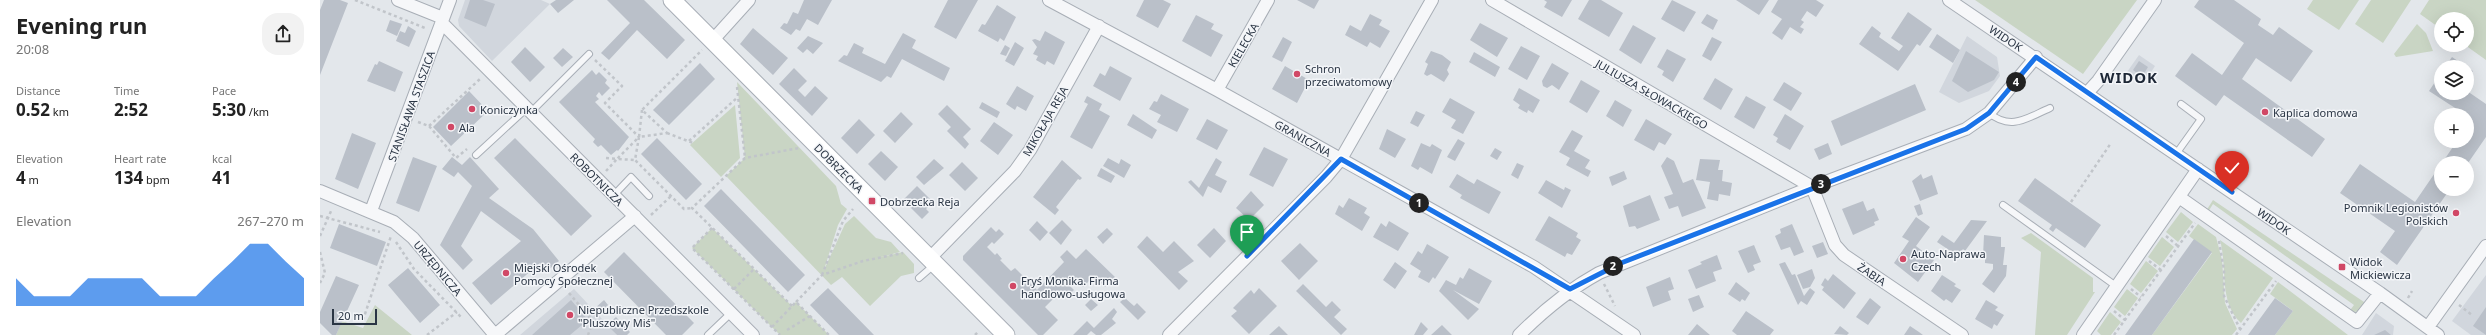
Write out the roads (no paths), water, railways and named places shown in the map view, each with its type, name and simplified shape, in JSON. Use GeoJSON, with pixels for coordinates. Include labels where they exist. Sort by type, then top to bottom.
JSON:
{"type":"FeatureCollection","features":[{"type":"Feature","properties":{"kind":"street"},"geometry":{"type":"LineString","coordinates":[[398,0],[442,20]]}},
{"type":"Feature","properties":{"kind":"street","name":"STANISŁAWA STASZICA"},"geometry":{"type":"LineString","coordinates":[[371,211],[450,0]]}},
{"type":"Feature","properties":{"kind":"street","name":"DOBRZECKA"},"geometry":{"type":"LineString","coordinates":[[672,0],[708,44],[932,261],[1006,335]]}},
{"type":"Feature","properties":{"kind":"street"},"geometry":{"type":"LineString","coordinates":[[708,44],[749,0]]}},
{"type":"Feature","properties":{"kind":"street","name":"GRANICZNA"},"geometry":{"type":"LineString","coordinates":[[1049,0],[1217,90],[1570,289],[1634,335]]}},
{"type":"Feature","properties":{"kind":"street","name":"KIELECKA"},"geometry":{"type":"LineString","coordinates":[[1217,90],[1268,0]]}},
{"type":"Feature","properties":{"kind":"street"},"geometry":{"type":"LineString","coordinates":[[1169,335],[1326,177],[1341,159],[1432,0]]}},
{"type":"Feature","properties":{"kind":"street","name":"JULIUSZA SŁOWACKIEGO"},"geometry":{"type":"LineString","coordinates":[[1492,0],[1812,187]]}},
{"type":"Feature","properties":{"kind":"street","name":"WIDOK"},"geometry":{"type":"LineString","coordinates":[[1950,0],[2036,57],[2380,293],[2438,335]]}},
{"type":"Feature","properties":{"kind":"street"},"geometry":{"type":"LineString","coordinates":[[2087,93],[2098,81],[2155,0]]}},
{"type":"Feature","properties":{"kind":"street","name":"ROBOTNICZA"},"geometry":{"type":"LineString","coordinates":[[442,20],[529,110],[753,335]]}},
{"type":"Feature","properties":{"kind":"street","name":"MIKOŁAJA REJA"},"geometry":{"type":"LineString","coordinates":[[932,261],[1014,171],[1030,150],[1098,26]]}},
{"type":"Feature","properties":{"kind":"street"},"geometry":{"type":"LineString","coordinates":[[1519,335],[1543,311],[1570,289],[1599,273],[1812,187],[1966,129],[1989,113],[2036,57]]}},
{"type":"Feature","properties":{"kind":"street"},"geometry":{"type":"LineString","coordinates":[[2083,335],[2198,169]]}},
{"type":"Feature","properties":{"kind":"street","name":"ŻABIA"},"geometry":{"type":"LineString","coordinates":[[1812,187],[1835,245],[1844,255],[1962,335]]}},
{"type":"Feature","properties":{"kind":"street","name":"URZĘDNICZA"},"geometry":{"type":"LineString","coordinates":[[320,191],[371,211],[394,222],[413,238],[495,335]]}},
{"type":"Feature","properties":{"kind":"street"},"geometry":{"type":"LineString","coordinates":[[2179,196],[2357,322],[2380,293]]}},
{"type":"Feature","properties":{"kind":"street"},"geometry":{"type":"LineString","coordinates":[[495,335],[635,216]]}},
{"type":"Feature","properties":{"kind":"street"},"geometry":{"type":"LineString","coordinates":[[2428,327],[2486,246]]}},
{"type":"Feature","properties":{"kind":"lane"},"geometry":{"type":"LineString","coordinates":[[476,155],[529,110],[589,54]]}},
{"type":"Feature","properties":{"kind":"lane"},"geometry":{"type":"LineString","coordinates":[[2176,154],[2201,119],[2181,104]]}},
{"type":"Feature","properties":{"kind":"lane"},"geometry":{"type":"LineString","coordinates":[[1989,113],[1997,119],[2008,123],[2016,122],[2050,108]]}},
{"type":"Feature","properties":{"kind":"lane"},"geometry":{"type":"LineString","coordinates":[[614,195],[631,177],[649,196]]}},
{"type":"Feature","properties":{"kind":"lane"},"geometry":{"type":"LineString","coordinates":[[2003,205],[2116,286]]}},
{"type":"Feature","properties":{"kind":"lane"},"geometry":{"type":"LineString","coordinates":[[919,278],[932,261]]}},
{"type":"Feature","properties":{"kind":"lane"},"geometry":{"type":"LineString","coordinates":[[708,335],[731,313]]}},
{"type":"Feature","properties":{"kind":"place","name":"Schron przeciwatomowy"},"geometry":{"type":"Point","coordinates":[1297,74]}},
{"type":"Feature","properties":{"kind":"place","name":"Koniczynka"},"geometry":{"type":"Point","coordinates":[472,109]}},
{"type":"Feature","properties":{"kind":"place","name":"Kaplica domowa"},"geometry":{"type":"Point","coordinates":[2265,112]}},
{"type":"Feature","properties":{"kind":"place","name":"Ala"},"geometry":{"type":"Point","coordinates":[451,127]}},
{"type":"Feature","properties":{"kind":"place","name":"Dobrzecka Reja"},"geometry":{"type":"Point","coordinates":[872,201]}},
{"type":"Feature","properties":{"kind":"place","name":"Pomnik Legionistów Polskich"},"geometry":{"type":"Point","coordinates":[2456,213]}},
{"type":"Feature","properties":{"kind":"place","name":"Auto-Naprawa Czech"},"geometry":{"type":"Point","coordinates":[1903,259]}},
{"type":"Feature","properties":{"kind":"place","name":"Widok Mickiewicza"},"geometry":{"type":"Point","coordinates":[2342,267]}},
{"type":"Feature","properties":{"kind":"place","name":"Miejski Ośrodek Pomocy Społecznej"},"geometry":{"type":"Point","coordinates":[506,273]}},
{"type":"Feature","properties":{"kind":"place","name":"Fryś Monika. Firma handlowo-usługowa"},"geometry":{"type":"Point","coordinates":[1013,286]}},
{"type":"Feature","properties":{"kind":"place","name":"Niepubliczne Przedszkole \"Pluszowy Miś\""},"geometry":{"type":"Point","coordinates":[570,315]}},
{"type":"Feature","properties":{"kind":"district","name":"WIDOK"},"geometry":{"type":"Point","coordinates":[2129,77]}}]}
